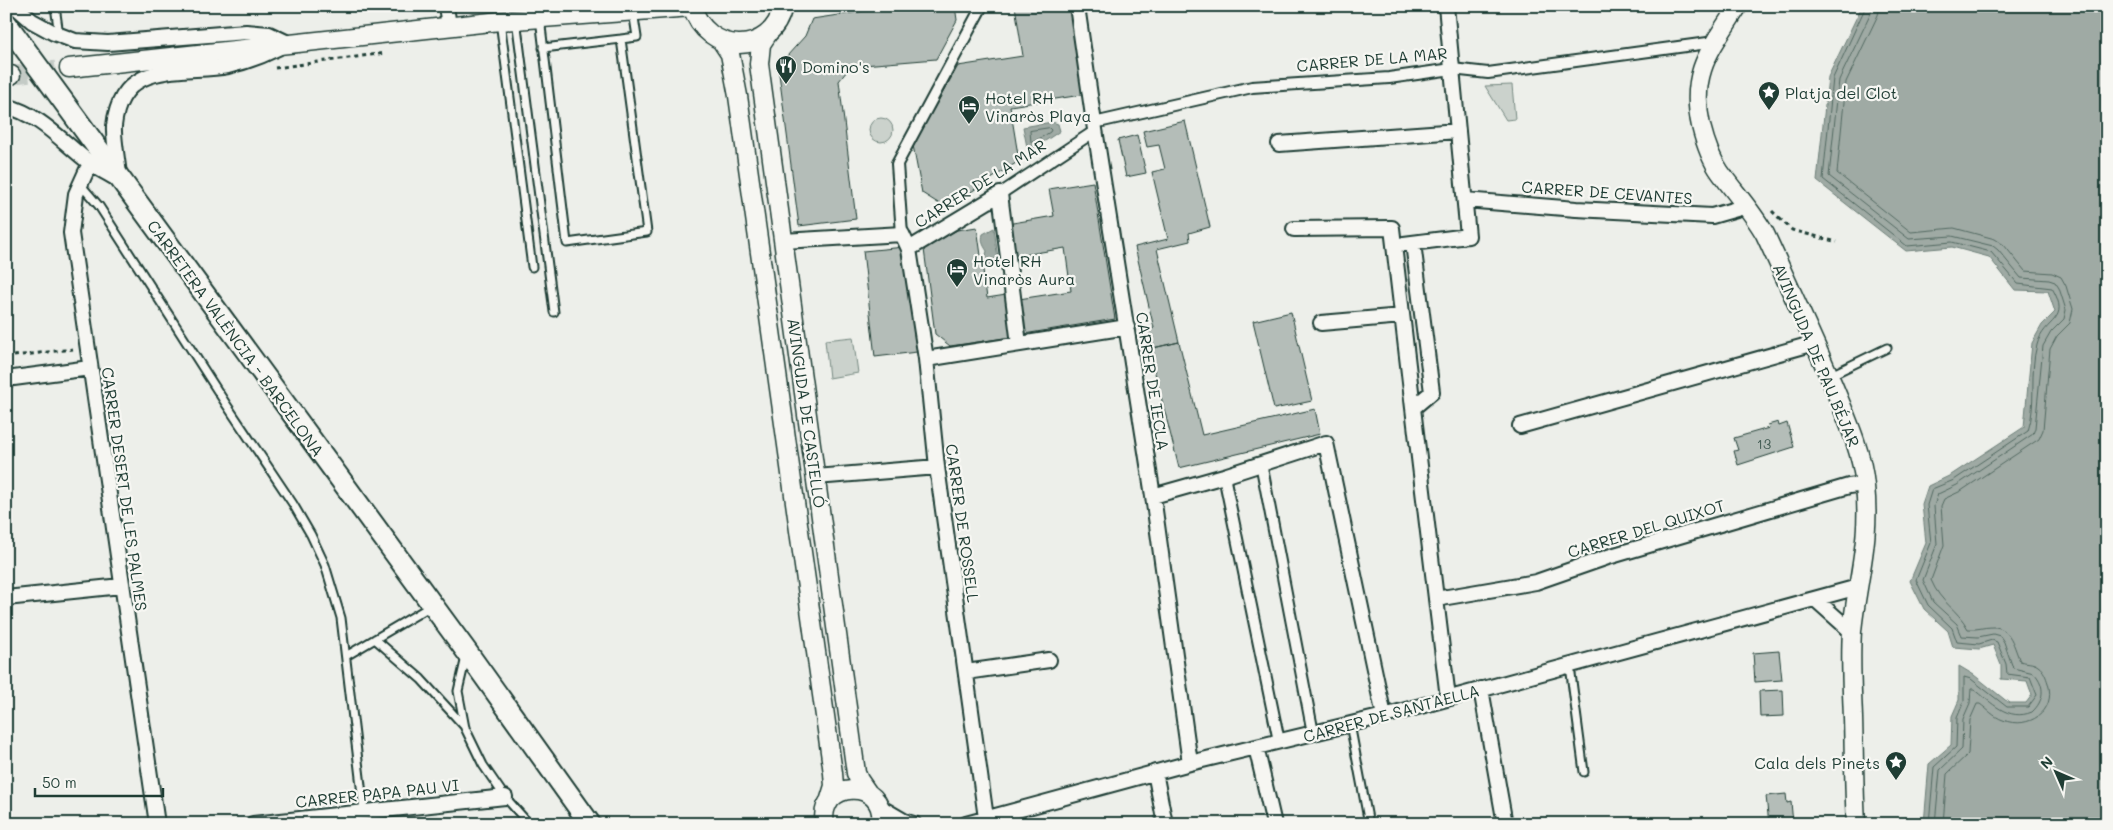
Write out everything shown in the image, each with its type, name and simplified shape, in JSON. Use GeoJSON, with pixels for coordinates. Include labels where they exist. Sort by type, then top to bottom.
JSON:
{"type":"FeatureCollection","features":[{"type":"Feature","properties":{"kind":"main road","name":"CARRETERA VALÈNCIA - BARCELONA"},"geometry":{"type":"LineString","coordinates":[[6,23],[433,605],[590,824]]}},
{"type":"Feature","properties":{"kind":"street"},"geometry":{"type":"LineString","coordinates":[[15,6],[32,21],[75,41],[108,43],[246,32],[269,34],[288,43]]}},
{"type":"Feature","properties":{"kind":"street"},"geometry":{"type":"LineString","coordinates":[[446,6],[449,26]]}},
{"type":"Feature","properties":{"kind":"street"},"geometry":{"type":"LineString","coordinates":[[69,68],[508,20],[692,6],[696,18],[703,28],[711,36],[722,42],[747,44],[769,32]]}},
{"type":"Feature","properties":{"kind":"street","name":"AVINGUDA DE CASTELLÓ"},"geometry":{"type":"LineString","coordinates":[[783,6],[776,24],[761,44],[759,64],[856,773],[880,815]]}},
{"type":"Feature","properties":{"kind":"street"},"geometry":{"type":"LineString","coordinates":[[902,234],[897,164],[982,6]]}},
{"type":"Feature","properties":{"kind":"street","name":"CARRER DE IECLA"},"geometry":{"type":"LineString","coordinates":[[1077,6],[1153,496],[1190,763]]}},
{"type":"Feature","properties":{"kind":"street"},"geometry":{"type":"LineString","coordinates":[[1393,245],[1468,236],[1446,6]]}},
{"type":"Feature","properties":{"kind":"street","name":"AVINGUDA DE PAU BÉJAR"},"geometry":{"type":"LineString","coordinates":[[1738,6],[1715,42],[1699,75],[1697,97],[1705,141],[1713,160],[1765,234],[1815,343],[1850,428],[1858,452],[1865,484],[1868,523],[1865,554],[1852,632],[1856,824]]}},
{"type":"Feature","properties":{"kind":"street","name":"AVINGUDA DE CASTELLÓ"},"geometry":{"type":"LineString","coordinates":[[722,42],[730,54],[738,96],[834,786],[824,823]]}},
{"type":"Feature","properties":{"kind":"street","name":"CARRER DE LA MAR"},"geometry":{"type":"LineString","coordinates":[[910,249],[1000,194],[1095,127],[1252,87],[1389,78],[1452,69],[1488,73],[1715,42]]}},
{"type":"Feature","properties":{"kind":"street"},"geometry":{"type":"LineString","coordinates":[[120,180],[114,128],[123,95],[137,80],[158,72],[227,66],[256,58],[288,43]]}},
{"type":"Feature","properties":{"kind":"street"},"geometry":{"type":"LineString","coordinates":[[6,106],[33,117],[49,127],[90,163],[120,180]]}},
{"type":"Feature","properties":{"kind":"street"},"geometry":{"type":"LineString","coordinates":[[1279,144],[1458,131]]}},
{"type":"Feature","properties":{"kind":"street","name":"CARRER DESERT DE LES PALMES"},"geometry":{"type":"LineString","coordinates":[[90,163],[80,184],[72,213],[71,232],[84,369],[121,586],[157,824]]}},
{"type":"Feature","properties":{"kind":"street"},"geometry":{"type":"LineString","coordinates":[[1000,194],[1019,344]]}},
{"type":"Feature","properties":{"kind":"street","name":"CARRER DE CEVANTES"},"geometry":{"type":"LineString","coordinates":[[1465,200],[1585,210],[1712,216],[1746,206]]}},
{"type":"Feature","properties":{"kind":"street"},"geometry":{"type":"LineString","coordinates":[[1294,229],[1392,228],[1448,698]]}},
{"type":"Feature","properties":{"kind":"street","name":"CARRER DE LA MAR"},"geometry":{"type":"LineString","coordinates":[[784,241],[902,234]]}},
{"type":"Feature","properties":{"kind":"street","name":"CARRER DE ROSSELL"},"geometry":{"type":"LineString","coordinates":[[902,234],[910,249],[926,359],[938,467],[986,818]]}},
{"type":"Feature","properties":{"kind":"street"},"geometry":{"type":"LineString","coordinates":[[1412,243],[1432,392],[1413,408]]}},
{"type":"Feature","properties":{"kind":"street"},"geometry":{"type":"LineString","coordinates":[[1321,323],[1402,316]]}},
{"type":"Feature","properties":{"kind":"street"},"geometry":{"type":"LineString","coordinates":[[926,359],[1127,327]]}},
{"type":"Feature","properties":{"kind":"street"},"geometry":{"type":"LineString","coordinates":[[1520,426],[1815,343]]}},
{"type":"Feature","properties":{"kind":"street"},"geometry":{"type":"LineString","coordinates":[[6,379],[84,369]]}},
{"type":"Feature","properties":{"kind":"street"},"geometry":{"type":"LineString","coordinates":[[1153,496],[1224,476],[1326,443],[1384,716]]}},
{"type":"Feature","properties":{"kind":"street"},"geometry":{"type":"LineString","coordinates":[[1261,463],[1313,733]]}},
{"type":"Feature","properties":{"kind":"street"},"geometry":{"type":"LineString","coordinates":[[816,477],[938,467]]}},
{"type":"Feature","properties":{"kind":"street"},"geometry":{"type":"LineString","coordinates":[[1224,476],[1278,741]]}},
{"type":"Feature","properties":{"kind":"street","name":"CARRER DEL QUIXOT"},"geometry":{"type":"LineString","coordinates":[[1436,599],[1536,582],[1608,556],[1849,486],[1865,484]]}},
{"type":"Feature","properties":{"kind":"street"},"geometry":{"type":"LineString","coordinates":[[6,598],[121,586]]}},
{"type":"Feature","properties":{"kind":"street","name":"CARRER DE SANTAELLA"},"geometry":{"type":"LineString","coordinates":[[966,824],[1154,772],[1384,716],[1858,587]]}},
{"type":"Feature","properties":{"kind":"street"},"geometry":{"type":"LineString","coordinates":[[1815,599],[1852,632]]}},
{"type":"Feature","properties":{"kind":"street"},"geometry":{"type":"LineString","coordinates":[[966,672],[1049,660]]}},
{"type":"Feature","properties":{"kind":"street"},"geometry":{"type":"LineString","coordinates":[[1482,689],[1505,824]]}},
{"type":"Feature","properties":{"kind":"street"},"geometry":{"type":"LineString","coordinates":[[1256,747],[1274,824]]}},
{"type":"Feature","properties":{"kind":"street"},"geometry":{"type":"LineString","coordinates":[[1154,772],[1165,824]]}},
{"type":"Feature","properties":{"kind":"street"},"geometry":{"type":"LineString","coordinates":[[829,802],[845,790],[857,789],[868,793]]}},
{"type":"Feature","properties":{"kind":"street","name":"CARRER PAPA PAU VI"},"geometry":{"type":"LineString","coordinates":[[253,824],[362,816],[505,797]]}},
{"type":"Feature","properties":{"kind":"street"},"geometry":{"type":"LineString","coordinates":[[880,815],[914,824]]}},
{"type":"Feature","properties":{"kind":"lane"},"geometry":{"type":"LineString","coordinates":[[54,6],[59,35]]}},
{"type":"Feature","properties":{"kind":"lane"},"geometry":{"type":"LineString","coordinates":[[543,48],[636,37],[633,11]]}},
{"type":"Feature","properties":{"kind":"lane"},"geometry":{"type":"LineString","coordinates":[[540,17],[567,243],[647,232],[621,40]]}},
{"type":"Feature","properties":{"kind":"lane"},"geometry":{"type":"LineString","coordinates":[[508,20],[532,267]]}},
{"type":"Feature","properties":{"kind":"lane"},"geometry":{"type":"LineString","coordinates":[[508,20],[554,312]]}},
{"type":"Feature","properties":{"kind":"lane"},"geometry":{"type":"LineString","coordinates":[[80,184],[99,206],[226,404],[293,504],[311,535],[325,565],[336,596],[341,618],[362,816]]}},
{"type":"Feature","properties":{"kind":"lane"},"geometry":{"type":"LineString","coordinates":[[1829,377],[1887,348]]}},
{"type":"Feature","properties":{"kind":"lane"},"geometry":{"type":"LineString","coordinates":[[346,656],[433,605]]}},
{"type":"Feature","properties":{"kind":"lane"},"geometry":{"type":"LineString","coordinates":[[375,639],[421,679],[465,728]]}},
{"type":"Feature","properties":{"kind":"lane"},"geometry":{"type":"LineString","coordinates":[[467,652],[458,691],[465,728],[483,765],[505,797],[529,824]]}},
{"type":"Feature","properties":{"kind":"lane"},"geometry":{"type":"LineString","coordinates":[[1570,666],[1584,772]]}},
{"type":"Feature","properties":{"kind":"lane"},"geometry":{"type":"LineString","coordinates":[[1350,724],[1370,824]]}},
{"type":"Feature","properties":{"kind":"path"},"geometry":{"type":"LineString","coordinates":[[269,69],[296,63],[390,52]]}},
{"type":"Feature","properties":{"kind":"path"},"geometry":{"type":"LineString","coordinates":[[1768,217],[1773,223]]}},
{"type":"Feature","properties":{"kind":"path"},"geometry":{"type":"LineString","coordinates":[[1779,218],[1792,230],[1837,242]]}},
{"type":"Feature","properties":{"kind":"path"},"geometry":{"type":"LineString","coordinates":[[6,357],[74,348],[84,369]]}},
{"type":"Feature","properties":{"kind":"shaded area"},"geometry":{"type":"Polygon","coordinates":[[[1512,85],[1515,119],[1506,120],[1485,86],[1512,85]]]}},
{"type":"Feature","properties":{"kind":"shaded area"},"geometry":{"type":"Polygon","coordinates":[[[881,118],[890,121],[893,130],[890,139],[881,142],[872,139],[869,130],[872,121],[881,118]]]}},
{"type":"Feature","properties":{"kind":"shaded area"},"geometry":{"type":"Polygon","coordinates":[[[853,337],[858,373],[829,378],[825,340],[853,337]]]}},
{"type":"Feature","properties":{"kind":"water"},"geometry":{"type":"Polygon","coordinates":[[[1862,6],[2107,6],[2107,824],[1924,824],[1929,764],[1951,745],[1952,716],[1959,700],[1959,666],[1974,675],[2009,703],[2026,703],[2032,695],[2027,681],[2001,679],[2001,665],[1993,645],[1979,649],[1953,647],[1948,631],[1924,609],[1910,581],[1926,543],[1922,504],[1928,486],[1951,475],[2024,427],[2032,343],[2042,325],[2055,312],[2048,291],[2015,290],[1989,257],[1952,247],[1906,251],[1817,181],[1828,77],[1862,6]]]}},
{"type":"Feature","properties":{"kind":"water"},"geometry":{"type":"Polygon","coordinates":[[[1052,122],[1058,124],[1060,131],[1030,151],[1027,147],[1023,127],[1052,122]]]}},
{"type":"Feature","properties":{"kind":"water"},"geometry":{"type":"Polygon","coordinates":[[[994,228],[999,267],[989,268],[984,263],[987,251],[982,236],[994,228]]]}},
{"type":"Feature","properties":{"kind":"building"},"geometry":{"type":"Polygon","coordinates":[[[898,6],[955,6],[957,20],[936,59],[851,66],[839,81],[856,219],[799,226],[778,66],[805,36],[812,19],[898,6]]]}},
{"type":"Feature","properties":{"kind":"building","name":"Hotel RH Vinaròs Playa"},"geometry":{"type":"Polygon","coordinates":[[[1015,6],[1075,6],[1088,94],[1010,106],[1019,161],[946,208],[922,193],[913,145],[958,66],[1023,56],[1015,6]]]}},
{"type":"Feature","properties":{"kind":"building"},"geometry":{"type":"Polygon","coordinates":[[[1185,121],[1210,227],[1189,233],[1190,241],[1157,249],[1179,342],[1153,348],[1149,330],[1154,328],[1135,247],[1168,239],[1152,172],[1165,169],[1159,145],[1147,147],[1143,131],[1185,121]]]}},
{"type":"Feature","properties":{"kind":"building"},"geometry":{"type":"Polygon","coordinates":[[[1137,135],[1146,173],[1126,177],[1118,140],[1137,135]]]}},
{"type":"Feature","properties":{"kind":"building"},"geometry":{"type":"Polygon","coordinates":[[[1093,182],[1115,319],[1024,334],[1019,299],[1071,291],[1065,248],[1012,257],[1007,224],[1054,216],[1049,189],[1093,182]]]}},
{"type":"Feature","properties":{"kind":"building","name":"Hotel RH Vinaròs Aura"},"geometry":{"type":"Polygon","coordinates":[[[977,227],[987,298],[1006,295],[1012,337],[950,346],[935,334],[924,249],[957,230],[977,227]]]}},
{"type":"Feature","properties":{"kind":"building"},"geometry":{"type":"Polygon","coordinates":[[[905,247],[917,352],[875,357],[863,251],[905,247]]]}},
{"type":"Feature","properties":{"kind":"building"},"geometry":{"type":"Polygon","coordinates":[[[1291,312],[1312,401],[1274,409],[1253,321],[1291,312]]]}},
{"type":"Feature","properties":{"kind":"building"},"geometry":{"type":"Polygon","coordinates":[[[1179,342],[1202,435],[1315,409],[1320,434],[1179,468],[1149,349],[1179,342]]]}},
{"type":"Feature","properties":{"kind":"building"},"geometry":{"type":"Polygon","coordinates":[[[1778,422],[1779,426],[1787,423],[1794,447],[1738,465],[1734,451],[1738,450],[1734,438],[1769,428],[1768,425],[1778,422]]]}},
{"type":"Feature","properties":{"kind":"building"},"geometry":{"type":"Polygon","coordinates":[[[1779,651],[1782,680],[1755,682],[1753,653],[1779,651]]]}},
{"type":"Feature","properties":{"kind":"building"},"geometry":{"type":"Polygon","coordinates":[[[1783,690],[1784,716],[1760,717],[1759,691],[1783,690]]]}},
{"type":"Feature","properties":{"kind":"building"},"geometry":{"type":"Polygon","coordinates":[[[1786,794],[1787,803],[1791,802],[1793,824],[1769,824],[1766,796],[1786,794]]]}},
{"type":"Feature","properties":{"kind":"tunnel"},"geometry":{"type":"LineString","coordinates":[[11,75],[69,68]]}},
{"type":"Feature","properties":{"kind":"place","name":"Domino's"},"geometry":{"type":"Point","coordinates":[786,85]}},
{"type":"Feature","properties":{"kind":"place","name":"Platja del Clot"},"geometry":{"type":"Point","coordinates":[1769,111]}},
{"type":"Feature","properties":{"kind":"place","name":"Hotel RH Vinaròs Playa"},"geometry":{"type":"Point","coordinates":[969,125]}},
{"type":"Feature","properties":{"kind":"place","name":"Hotel RH Vinaròs Aura"},"geometry":{"type":"Point","coordinates":[957,288]}},
{"type":"Feature","properties":{"kind":"place","name":"Cala dels Pinets"},"geometry":{"type":"Point","coordinates":[1896,781]}}]}
